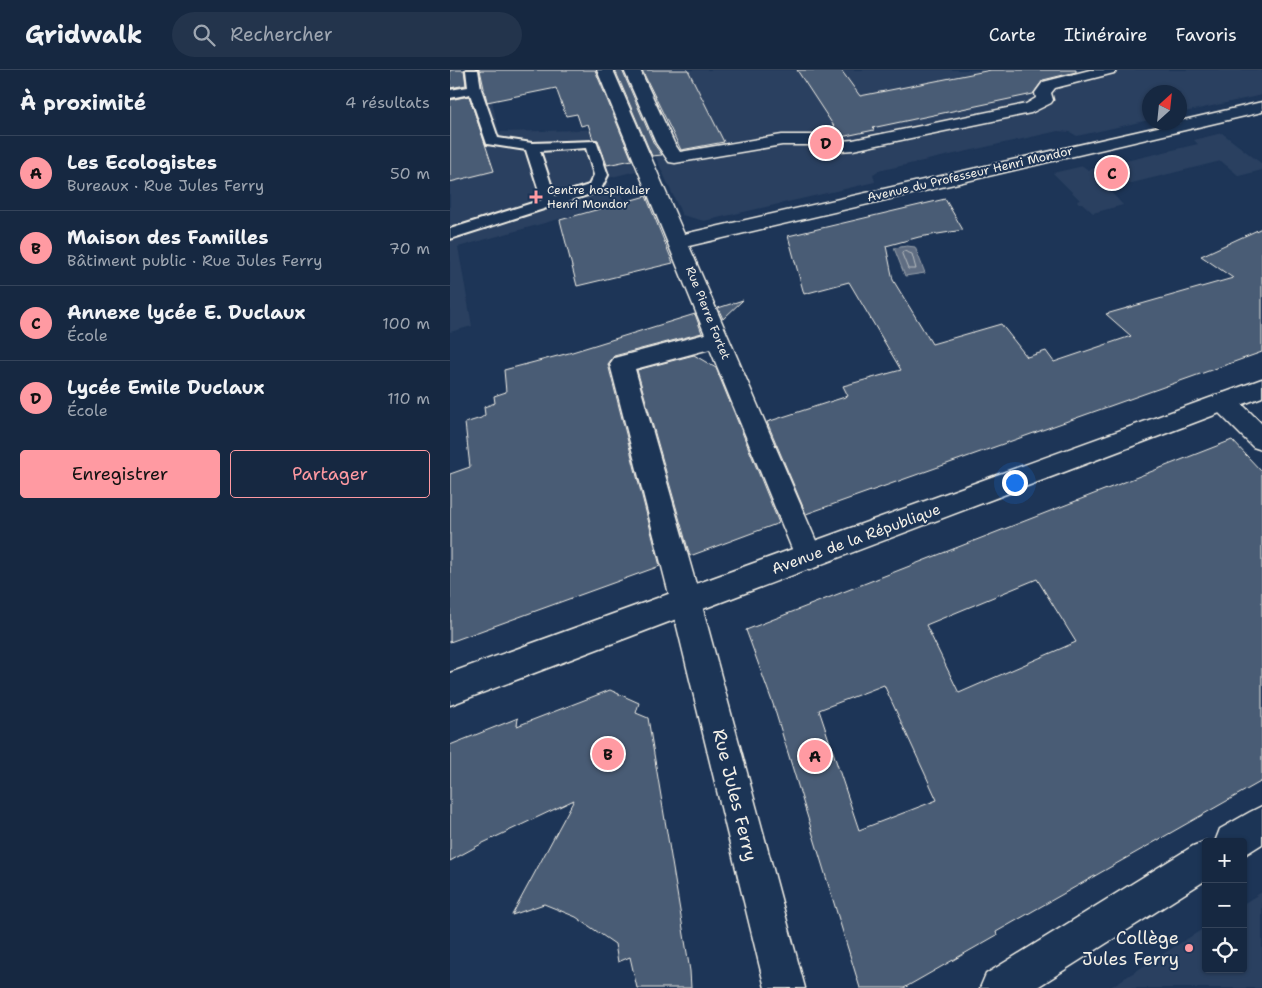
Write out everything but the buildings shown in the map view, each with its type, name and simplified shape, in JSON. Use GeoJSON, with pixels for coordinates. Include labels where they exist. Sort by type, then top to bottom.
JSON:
{"type":"FeatureCollection","features":[{"type":"Feature","properties":{"kind":"street","name":"Rue Pierre Fortet"},"geometry":{"type":"LineString","coordinates":[[605,70],[809,557]]}},
{"type":"Feature","properties":{"kind":"street"},"geometry":{"type":"LineString","coordinates":[[632,70],[665,143],[675,158],[782,140],[812,140],[827,147],[862,144],[1031,108],[1045,100],[1043,93],[1049,85],[1109,70]]}},
{"type":"Feature","properties":{"kind":"street","name":"Avenue du Professeur Henri Mondor"},"geometry":{"type":"LineString","coordinates":[[678,242],[1262,107]]}},
{"type":"Feature","properties":{"kind":"street","name":"Rue Jules Ferry"},"geometry":{"type":"LineString","coordinates":[[718,339],[622,364],[686,602],[785,988]]}},
{"type":"Feature","properties":{"kind":"street","name":"Avenue de la République"},"geometry":{"type":"LineString","coordinates":[[450,689],[1262,388]]}},
{"type":"Feature","properties":{"kind":"street"},"geometry":{"type":"LineString","coordinates":[[1224,402],[1262,440]]}},
{"type":"Feature","properties":{"kind":"street"},"geometry":{"type":"LineString","coordinates":[[1239,838],[1262,824]]}},
{"type":"Feature","properties":{"kind":"street"},"geometry":{"type":"LineString","coordinates":[[1000,988],[1202,862]]}},
{"type":"Feature","properties":{"kind":"lane"},"geometry":{"type":"LineString","coordinates":[[450,234],[550,204],[595,188],[601,175],[591,144],[532,147],[492,141],[475,89],[472,70]]}},
{"type":"Feature","properties":{"kind":"lane"},"geometry":{"type":"LineString","coordinates":[[450,94],[475,89]]}},
{"type":"Feature","properties":{"kind":"lane"},"geometry":{"type":"LineString","coordinates":[[532,147],[550,204]]}},
{"type":"Feature","properties":{"kind":"shaded area","name":"Centre hospitalier Henri Mondor"},"geometry":{"type":"Polygon","coordinates":[[[450,70],[485,70],[499,132],[620,129],[636,171],[608,178],[613,192],[620,191],[624,201],[458,247],[472,326],[450,332],[450,70]]]}},
{"type":"Feature","properties":{"kind":"shaded area"},"geometry":{"type":"Polygon","coordinates":[[[616,70],[1262,70],[1262,95],[1187,111],[1187,85],[1142,85],[1142,122],[1077,136],[1070,132],[1058,131],[878,171],[873,174],[875,182],[704,221],[682,215],[616,70]]]}},
{"type":"Feature","properties":{"kind":"shaded area"},"geometry":{"type":"Polygon","coordinates":[[[1222,133],[1262,164],[1262,170],[1239,176],[1221,161],[1108,189],[1123,205],[1093,213],[1077,201],[1080,200],[1053,173],[1083,166],[1088,170],[1198,144],[1194,140],[1222,133]]]}},
{"type":"Feature","properties":{"kind":"shaded area","name":"Collège Jules Ferry"},"geometry":{"type":"Polygon","coordinates":[[[1262,892],[1262,988],[1109,988],[1202,930],[1202,973],[1247,973],[1247,901],[1262,892]]]}},
{"type":"Feature","properties":{"kind":"water"},"geometry":{"type":"Polygon","coordinates":[[[915,247],[925,273],[905,276],[894,248],[915,247]]]}},
{"type":"Feature","properties":{"kind":"place","name":"Lycée Emile Duclaux"},"geometry":{"type":"Point","coordinates":[826,143]}},
{"type":"Feature","properties":{"kind":"place","name":"Annexe lycée E. Duclaux"},"geometry":{"type":"Point","coordinates":[1112,173]}},
{"type":"Feature","properties":{"kind":"place","name":"Centre hospitalier Henri Mondor"},"geometry":{"type":"Point","coordinates":[536,197]}},
{"type":"Feature","properties":{"kind":"place","name":"Maison des Familles"},"geometry":{"type":"Point","coordinates":[608,754]}},
{"type":"Feature","properties":{"kind":"place","name":"Les Ecologistes"},"geometry":{"type":"Point","coordinates":[815,756]}},
{"type":"Feature","properties":{"kind":"place","name":"Collège Jules Ferry"},"geometry":{"type":"Point","coordinates":[1189,948]}}]}
